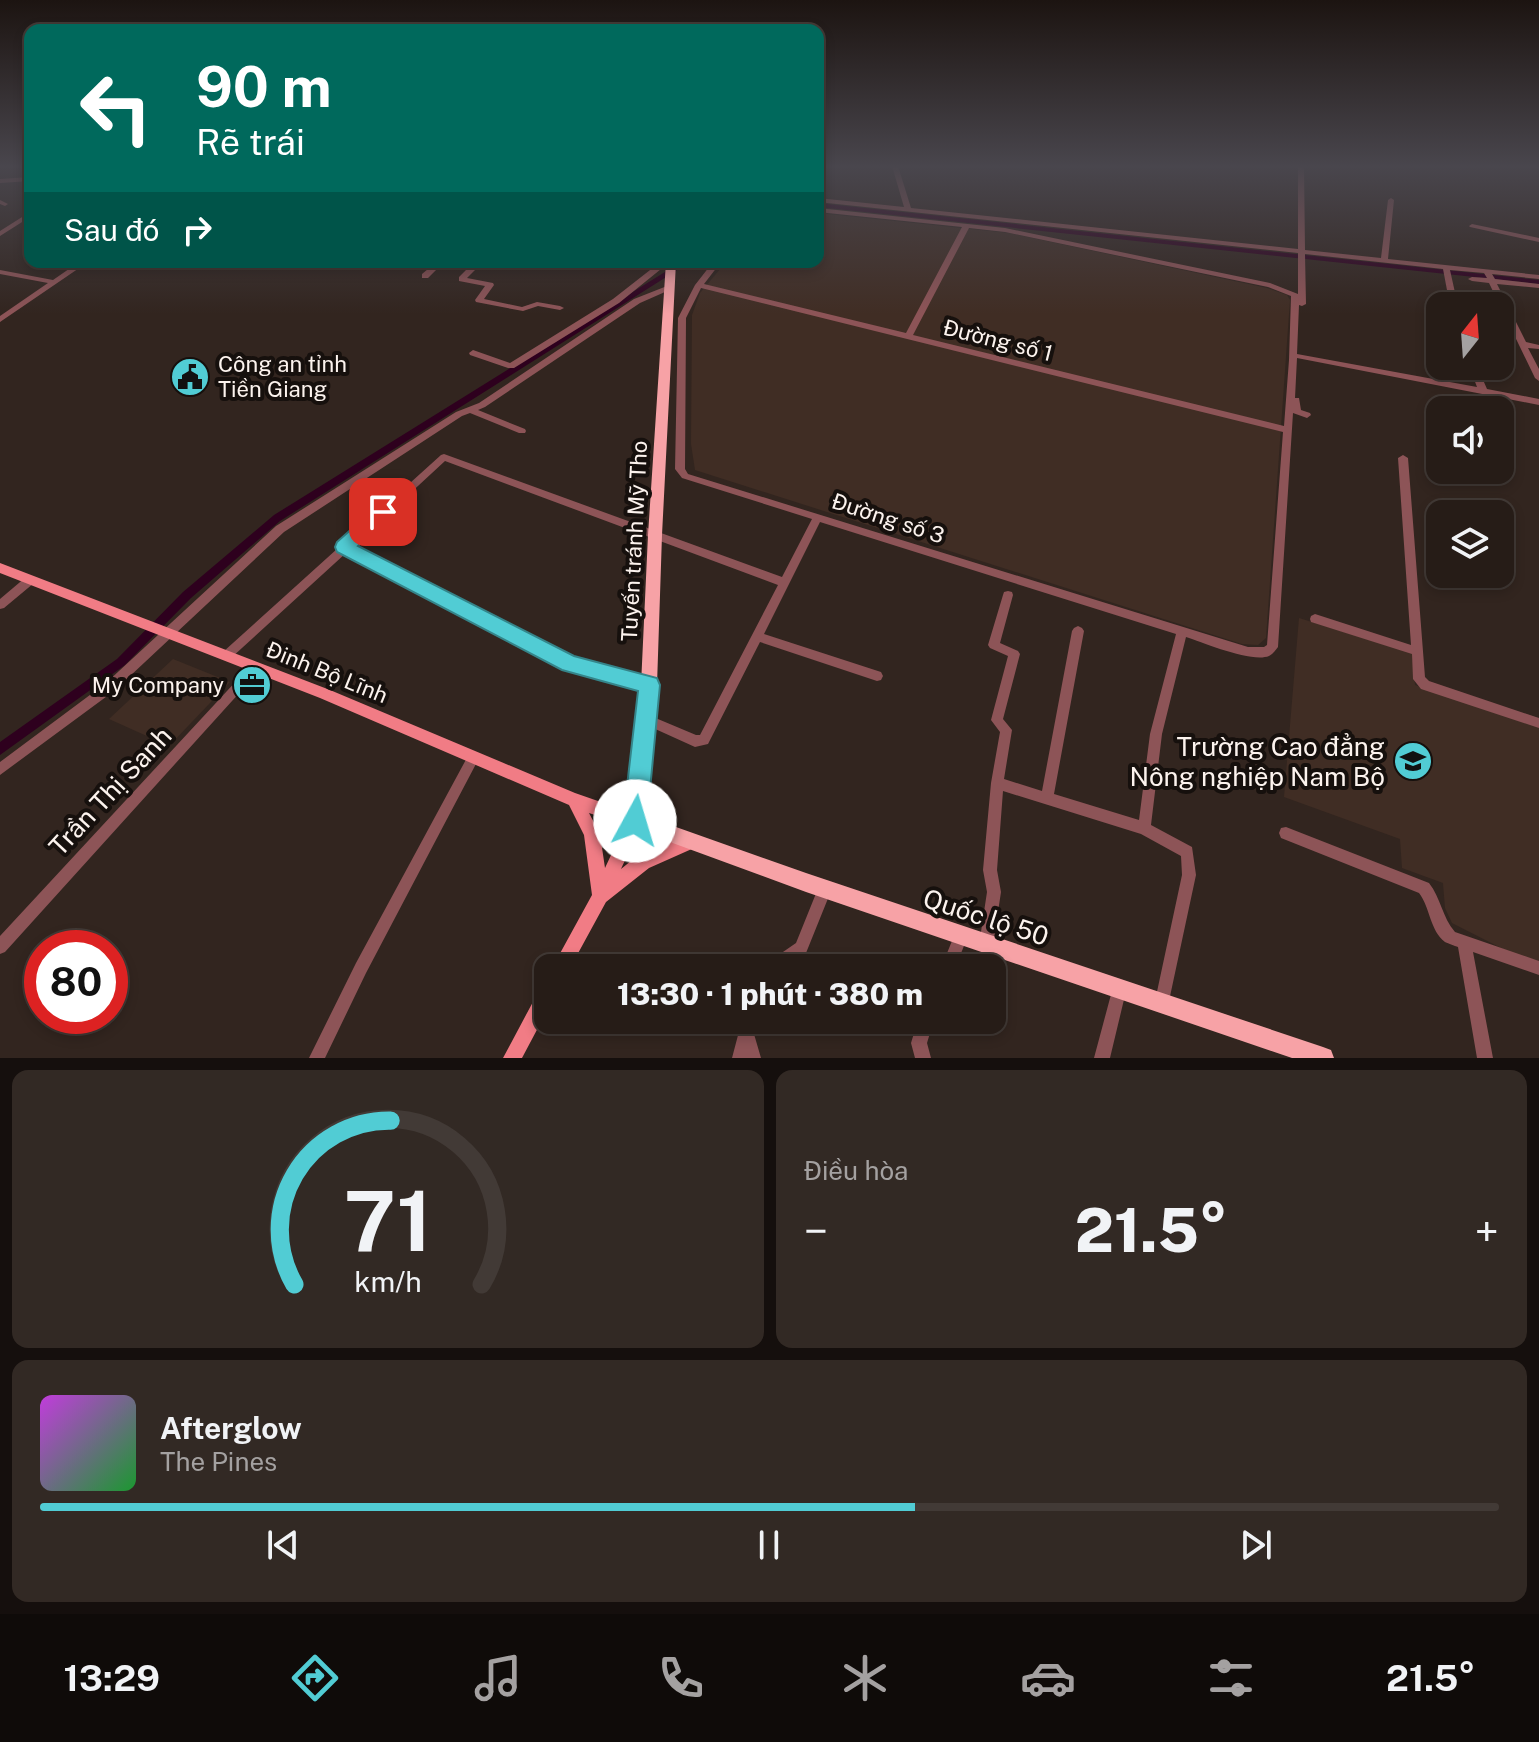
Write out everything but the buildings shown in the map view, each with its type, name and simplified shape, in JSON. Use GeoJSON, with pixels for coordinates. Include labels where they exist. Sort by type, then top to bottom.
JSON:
{"type":"FeatureCollection","features":[{"type":"Feature","properties":{"kind":"highway","name":"Tuyến tránh Mỹ Tho"},"geometry":{"type":"LineString","coordinates":[[635,821],[649,685],[661,435],[675,329],[667,268]]}},
{"type":"Feature","properties":{"kind":"highway","name":"Quốc lộ 50"},"geometry":{"type":"LineString","coordinates":[[635,821],[824,891],[1162,1001],[1323,1058]]}},
{"type":"Feature","properties":{"kind":"main road","name":"Đinh Bộ Lĩnh"},"geometry":{"type":"LineString","coordinates":[[0,568],[163,629],[574,800],[635,821]]}},
{"type":"Feature","properties":{"kind":"main road"},"geometry":{"type":"LineString","coordinates":[[574,800],[592,834],[600,896]]}},
{"type":"Feature","properties":{"kind":"main road"},"geometry":{"type":"LineString","coordinates":[[569,954],[635,821]]}},
{"type":"Feature","properties":{"kind":"main road"},"geometry":{"type":"LineString","coordinates":[[600,896],[643,862],[688,842]]}},
{"type":"Feature","properties":{"kind":"main road"},"geometry":{"type":"LineString","coordinates":[[512,1058],[534,1017]]}},
{"type":"Feature","properties":{"kind":"street"},"geometry":{"type":"LineString","coordinates":[[871,215],[967,225],[1035,236],[1290,292],[1296,298],[1288,430]]}},
{"type":"Feature","properties":{"kind":"street"},"geometry":{"type":"LineString","coordinates":[[970,215],[1303,255],[1384,260],[1539,286]]}},
{"type":"Feature","properties":{"kind":"street"},"geometry":{"type":"LineString","coordinates":[[1302,215],[1295,408],[1297,412],[1307,415]]}},
{"type":"Feature","properties":{"kind":"street"},"geometry":{"type":"LineString","coordinates":[[1384,260],[1389,215]]}},
{"type":"Feature","properties":{"kind":"street"},"geometry":{"type":"LineString","coordinates":[[0,234],[24,218]]}},
{"type":"Feature","properties":{"kind":"street"},"geometry":{"type":"LineString","coordinates":[[908,337],[967,225]]}},
{"type":"Feature","properties":{"kind":"street"},"geometry":{"type":"LineString","coordinates":[[1472,226],[1539,240]]}},
{"type":"Feature","properties":{"kind":"street"},"geometry":{"type":"LineString","coordinates":[[0,320],[75,268]]}},
{"type":"Feature","properties":{"kind":"street"},"geometry":{"type":"LineString","coordinates":[[425,276],[432,268]]}},
{"type":"Feature","properties":{"kind":"street"},"geometry":{"type":"LineString","coordinates":[[466,268],[471,269]]}},
{"type":"Feature","properties":{"kind":"street"},"geometry":{"type":"LineString","coordinates":[[473,353],[511,366],[616,301],[662,268]]}},
{"type":"Feature","properties":{"kind":"street","name":"Đường số 3"},"geometry":{"type":"LineString","coordinates":[[712,268],[699,285],[675,329],[680,469],[685,476],[1248,652],[1267,652],[1272,647],[1288,430]]}},
{"type":"Feature","properties":{"kind":"street"},"geometry":{"type":"LineString","coordinates":[[471,269],[462,279],[490,286],[479,300],[523,309],[537,304],[560,308]]}},
{"type":"Feature","properties":{"kind":"street"},"geometry":{"type":"LineString","coordinates":[[1447,270],[1451,292]]}},
{"type":"Feature","properties":{"kind":"street"},"geometry":{"type":"LineString","coordinates":[[0,272],[54,282]]}},
{"type":"Feature","properties":{"kind":"street"},"geometry":{"type":"LineString","coordinates":[[1490,276],[1539,378]]}},
{"type":"Feature","properties":{"kind":"street"},"geometry":{"type":"LineString","coordinates":[[1472,279],[1490,276],[1539,277]]}},
{"type":"Feature","properties":{"kind":"street","name":"Đường số 1"},"geometry":{"type":"LineString","coordinates":[[699,285],[1288,430]]}},
{"type":"Feature","properties":{"kind":"street"},"geometry":{"type":"LineString","coordinates":[[0,769],[110,687],[163,629],[280,529],[471,410],[637,301],[670,287]]}},
{"type":"Feature","properties":{"kind":"street"},"geometry":{"type":"LineString","coordinates":[[1522,344],[1539,347]]}},
{"type":"Feature","properties":{"kind":"street"},"geometry":{"type":"LineString","coordinates":[[1299,356],[1539,402]]}},
{"type":"Feature","properties":{"kind":"street"},"geometry":{"type":"LineString","coordinates":[[1446,380],[1447,384]]}},
{"type":"Feature","properties":{"kind":"street"},"geometry":{"type":"LineString","coordinates":[[1479,380],[1483,391]]}},
{"type":"Feature","properties":{"kind":"street"},"geometry":{"type":"LineString","coordinates":[[471,410],[522,431]]}},
{"type":"Feature","properties":{"kind":"street"},"geometry":{"type":"LineString","coordinates":[[661,435],[680,435]]}},
{"type":"Feature","properties":{"kind":"street"},"geometry":{"type":"LineString","coordinates":[[227,655],[444,457],[783,582]]}},
{"type":"Feature","properties":{"kind":"street"},"geometry":{"type":"LineString","coordinates":[[1403,458],[1417,675],[1425,685],[1539,723]]}},
{"type":"Feature","properties":{"kind":"street"},"geometry":{"type":"LineString","coordinates":[[646,719],[695,741],[704,740],[818,517]]}},
{"type":"Feature","properties":{"kind":"street"},"geometry":{"type":"LineString","coordinates":[[344,547],[570,664],[649,685]]}},
{"type":"Feature","properties":{"kind":"street"},"geometry":{"type":"LineString","coordinates":[[0,605],[30,580]]}},
{"type":"Feature","properties":{"kind":"street"},"geometry":{"type":"LineString","coordinates":[[986,945],[994,892],[990,870],[997,783],[1006,730],[997,720],[1014,654],[994,645],[1008,595]]}},
{"type":"Feature","properties":{"kind":"street"},"geometry":{"type":"LineString","coordinates":[[1315,619],[1416,651]]}},
{"type":"Feature","properties":{"kind":"street"},"geometry":{"type":"LineString","coordinates":[[1047,796],[1078,631]]}},
{"type":"Feature","properties":{"kind":"street"},"geometry":{"type":"LineString","coordinates":[[1144,828],[1156,734],[1182,632]]}},
{"type":"Feature","properties":{"kind":"street"},"geometry":{"type":"LineString","coordinates":[[757,637],[877,676]]}},
{"type":"Feature","properties":{"kind":"street","name":"Trần Thị Sanh"},"geometry":{"type":"LineString","coordinates":[[0,947],[256,667]]}},
{"type":"Feature","properties":{"kind":"street"},"geometry":{"type":"LineString","coordinates":[[317,1058],[361,968],[473,758]]}},
{"type":"Feature","properties":{"kind":"street"},"geometry":{"type":"LineString","coordinates":[[997,783],[1144,828],[1187,852],[1189,863],[1162,1001]]}},
{"type":"Feature","properties":{"kind":"street"},"geometry":{"type":"LineString","coordinates":[[1286,833],[1424,888],[1431,896],[1434,912],[1445,933],[1464,943],[1539,968]]}},
{"type":"Feature","properties":{"kind":"street"},"geometry":{"type":"LineString","coordinates":[[792,954],[801,948],[824,891]]}},
{"type":"Feature","properties":{"kind":"street"},"geometry":{"type":"LineString","coordinates":[[954,954],[961,936]]}},
{"type":"Feature","properties":{"kind":"street"},"geometry":{"type":"LineString","coordinates":[[1464,943],[1485,1058]]}},
{"type":"Feature","properties":{"kind":"street"},"geometry":{"type":"LineString","coordinates":[[1102,1058],[1120,987]]}},
{"type":"Feature","properties":{"kind":"street"},"geometry":{"type":"LineString","coordinates":[[740,1058],[746,1034]]}},
{"type":"Feature","properties":{"kind":"street"},"geometry":{"type":"LineString","coordinates":[[749,1034],[753,1058]]}},
{"type":"Feature","properties":{"kind":"street"},"geometry":{"type":"LineString","coordinates":[[922,1034],[919,1043],[923,1058]]}},
{"type":"Feature","properties":{"kind":"shaded area"},"geometry":{"type":"Polygon","coordinates":[[[824,215],[841,215],[1009,233],[1267,288],[1287,295],[1290,300],[1266,638],[1258,645],[1242,644],[695,470],[691,444],[692,315],[700,293],[721,268],[824,268],[824,215]]]}},
{"type":"Feature","properties":{"kind":"shaded area","name":"Trường Cao đẳng Nông nghiệp Nam Bộ"},"geometry":{"type":"Polygon","coordinates":[[[1299,618],[1412,653],[1415,685],[1539,725],[1539,961],[1509,952],[1452,923],[1445,908],[1443,883],[1402,868],[1400,839],[1284,797],[1299,618]]]}},
{"type":"Feature","properties":{"kind":"shaded area"},"geometry":{"type":"Polygon","coordinates":[[[173,659],[230,682],[169,746],[109,719],[173,659]]]}},
{"type":"Feature","properties":{"kind":"waterway"},"geometry":{"type":"LineString","coordinates":[[915,215],[1539,282]]}},
{"type":"Feature","properties":{"kind":"waterway"},"geometry":{"type":"LineString","coordinates":[[0,749],[121,662],[187,595],[277,518],[676,268]]}},
{"type":"Feature","properties":{"kind":"place","name":"Công an tỉnh Tiền Giang"},"geometry":{"type":"Point","coordinates":[190,377]}},
{"type":"Feature","properties":{"kind":"place","name":"My Company"},"geometry":{"type":"Point","coordinates":[252,685]}},
{"type":"Feature","properties":{"kind":"place","name":"Trường Cao đẳng Nông nghiệp Nam Bộ"},"geometry":{"type":"Point","coordinates":[1413,761]}},
{"type":"Feature","properties":{"kind":"route"},"geometry":{"type":"LineString","coordinates":[[383,512],[344,547],[570,664],[649,685],[635,821]]}}]}
